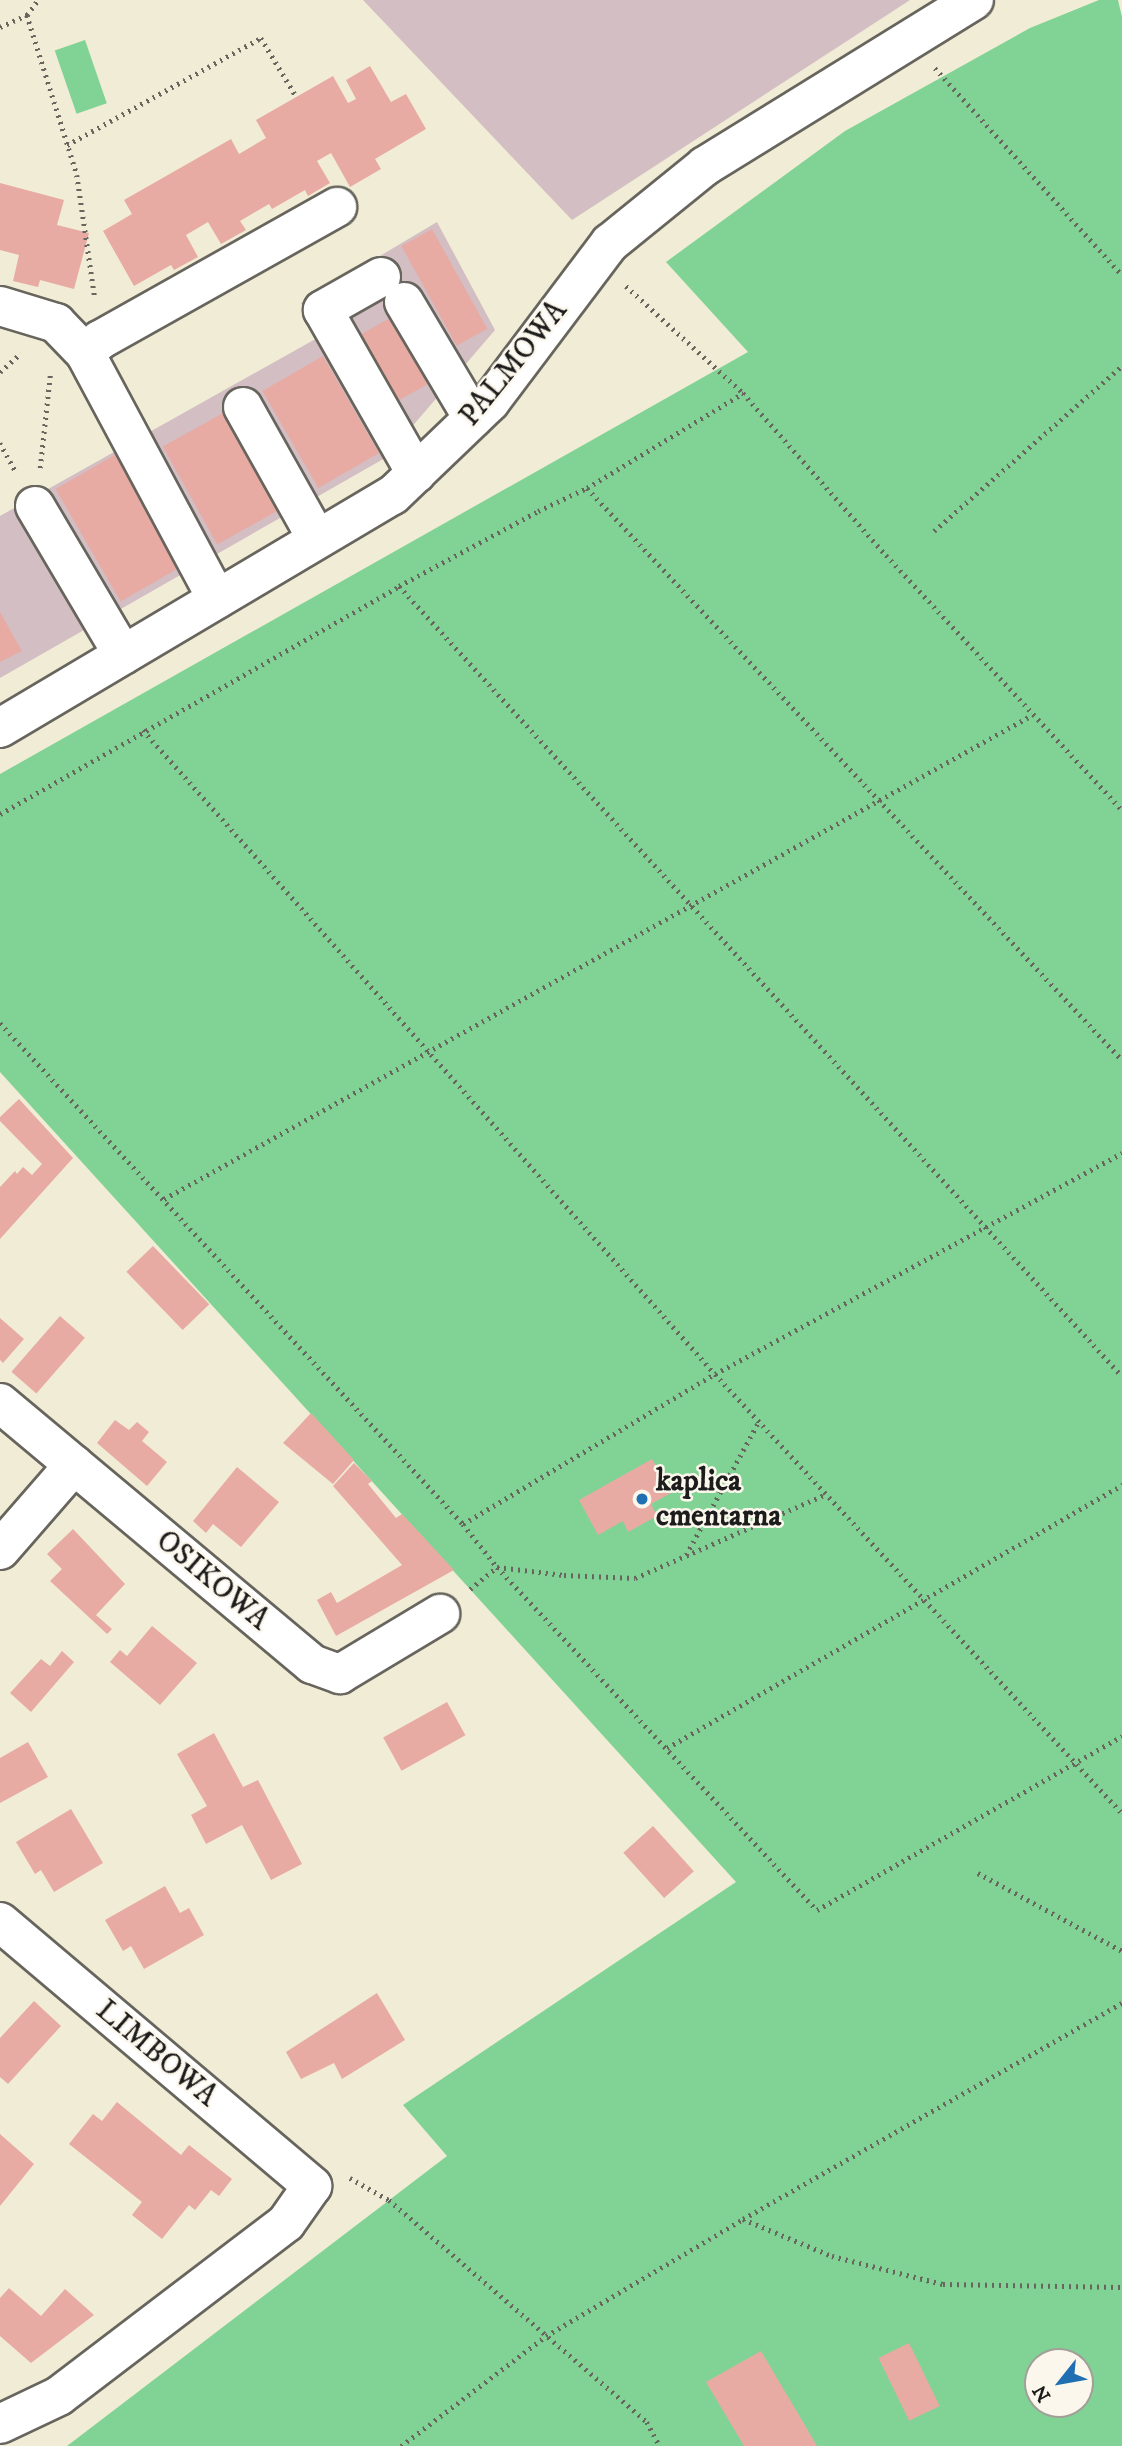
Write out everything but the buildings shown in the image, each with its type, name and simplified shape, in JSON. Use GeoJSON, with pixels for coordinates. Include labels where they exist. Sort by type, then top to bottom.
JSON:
{"type":"FeatureCollection","features":[{"type":"Feature","properties":{"kind":"street","name":"PALMOWA"},"geometry":{"type":"LineString","coordinates":[[0,728],[393,495],[490,402],[610,243],[705,166],[974,0]]}},
{"type":"Feature","properties":{"kind":"street"},"geometry":{"type":"LineString","coordinates":[[93,347],[337,206]]}},
{"type":"Feature","properties":{"kind":"street"},"geometry":{"type":"LineString","coordinates":[[415,473],[323,310],[392,290],[473,418]]}},
{"type":"Feature","properties":{"kind":"street"},"geometry":{"type":"LineString","coordinates":[[0,306],[56,323],[93,347],[217,599]]}},
{"type":"Feature","properties":{"kind":"street"},"geometry":{"type":"LineString","coordinates":[[243,407],[317,539]]}},
{"type":"Feature","properties":{"kind":"street"},"geometry":{"type":"LineString","coordinates":[[35,506],[123,655]]}},
{"type":"Feature","properties":{"kind":"street","name":"OSIKOWA"},"geometry":{"type":"LineString","coordinates":[[0,1403],[312,1664],[340,1674],[440,1614]]}},
{"type":"Feature","properties":{"kind":"street"},"geometry":{"type":"LineString","coordinates":[[0,1550],[74,1465]]}},
{"type":"Feature","properties":{"kind":"street","name":"LIMBOWA"},"geometry":{"type":"LineString","coordinates":[[0,1922],[313,2186]]}},
{"type":"Feature","properties":{"kind":"street"},"geometry":{"type":"LineString","coordinates":[[3,2418],[59,2396],[286,2223],[313,2186]]}},
{"type":"Feature","properties":{"kind":"path"},"geometry":{"type":"LineString","coordinates":[[0,27],[27,15],[38,0]]}},
{"type":"Feature","properties":{"kind":"path"},"geometry":{"type":"LineString","coordinates":[[27,15],[68,145],[85,213],[93,347]]}},
{"type":"Feature","properties":{"kind":"path"},"geometry":{"type":"LineString","coordinates":[[68,145],[261,38],[296,96]]}},
{"type":"Feature","properties":{"kind":"path"},"geometry":{"type":"LineString","coordinates":[[908,39],[1122,275]]}},
{"type":"Feature","properties":{"kind":"path"},"geometry":{"type":"LineString","coordinates":[[597,259],[743,393],[1032,715],[1122,810]]}},
{"type":"Feature","properties":{"kind":"path"},"geometry":{"type":"LineString","coordinates":[[35,506],[56,323]]}},
{"type":"Feature","properties":{"kind":"path"},"geometry":{"type":"LineString","coordinates":[[934,531],[1122,366]]}},
{"type":"Feature","properties":{"kind":"path"},"geometry":{"type":"LineString","coordinates":[[0,814],[399,586],[538,511],[587,488],[743,393]]}},
{"type":"Feature","properties":{"kind":"path"},"geometry":{"type":"LineString","coordinates":[[587,488],[1122,1060]]}},
{"type":"Feature","properties":{"kind":"path"},"geometry":{"type":"LineString","coordinates":[[399,586],[1122,1376]]}},
{"type":"Feature","properties":{"kind":"path"},"geometry":{"type":"LineString","coordinates":[[164,1199],[1032,715]]}},
{"type":"Feature","properties":{"kind":"path"},"geometry":{"type":"LineString","coordinates":[[143,730],[715,1374],[1122,1813]]}},
{"type":"Feature","properties":{"kind":"path"},"geometry":{"type":"LineString","coordinates":[[0,1023],[463,1524],[496,1567],[817,1910],[1122,1736]]}},
{"type":"Feature","properties":{"kind":"path"},"geometry":{"type":"LineString","coordinates":[[463,1524],[715,1374],[1122,1153]]}},
{"type":"Feature","properties":{"kind":"path"},"geometry":{"type":"LineString","coordinates":[[686,1556],[759,1421]]}},
{"type":"Feature","properties":{"kind":"path"},"geometry":{"type":"LineString","coordinates":[[667,1748],[1122,1485]]}},
{"type":"Feature","properties":{"kind":"path"},"geometry":{"type":"LineString","coordinates":[[440,1614],[496,1567],[564,1575],[635,1578],[826,1494]]}},
{"type":"Feature","properties":{"kind":"path"},"geometry":{"type":"LineString","coordinates":[[978,1873],[1122,1951]]}},
{"type":"Feature","properties":{"kind":"path"},"geometry":{"type":"LineString","coordinates":[[401,2446],[546,2336],[743,2219],[1122,2003]]}},
{"type":"Feature","properties":{"kind":"path"},"geometry":{"type":"LineString","coordinates":[[313,2186],[349,2177],[389,2200],[647,2422],[660,2446]]}},
{"type":"Feature","properties":{"kind":"path"},"geometry":{"type":"LineString","coordinates":[[743,2219],[832,2256],[943,2284],[1122,2287]]}},
{"type":"Feature","properties":{"kind":"shaded area"},"geometry":{"type":"Polygon","coordinates":[[[363,0],[910,0],[572,220],[363,0]]]}},
{"type":"Feature","properties":{"kind":"shaded area"},"geometry":{"type":"Polygon","coordinates":[[[437,222],[495,330],[385,458],[0,678],[0,516],[319,337],[301,303],[437,222]]]}},
{"type":"Feature","properties":{"kind":"green space"},"geometry":{"type":"Polygon","coordinates":[[[1099,0],[1118,0],[1122,17],[1122,2446],[67,2446],[447,2156],[403,2105],[736,1882],[0,1072],[0,774],[748,352],[666,262],[845,131],[1030,28],[1099,0]]]}},
{"type":"Feature","properties":{"kind":"green space"},"geometry":{"type":"Polygon","coordinates":[[[85,40],[107,103],[77,114],[55,50],[85,40]]]}},
{"type":"Feature","properties":{"kind":"place","name":"kaplica cmentarna"},"geometry":{"type":"Point","coordinates":[642,1499]}}]}
